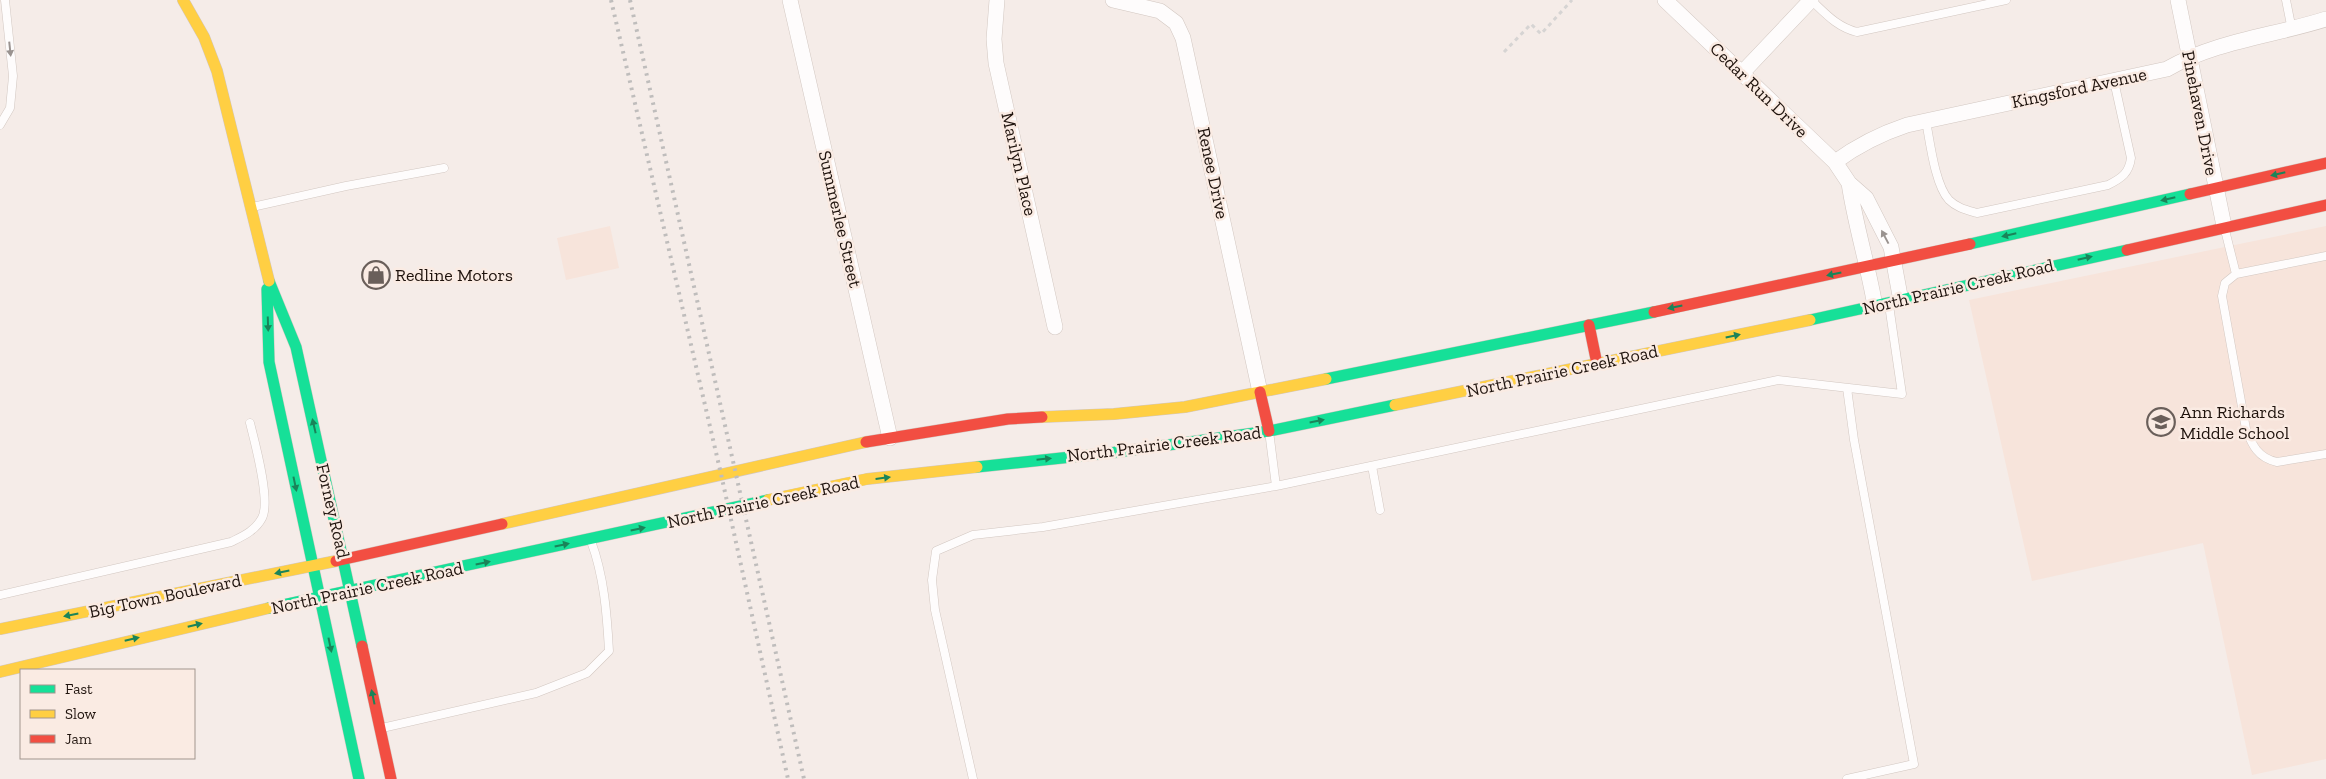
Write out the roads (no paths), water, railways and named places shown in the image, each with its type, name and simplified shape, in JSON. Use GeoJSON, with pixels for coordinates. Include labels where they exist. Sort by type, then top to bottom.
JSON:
{"type":"FeatureCollection","features":[{"type":"Feature","properties":{"kind":"main road","name":"Forney Road"},"geometry":{"type":"LineString","coordinates":[[183,0],[204,37],[217,71]]}},
{"type":"Feature","properties":{"kind":"main road","name":"Forney Road"},"geometry":{"type":"LineString","coordinates":[[206,18],[267,276],[296,347],[391,779]]}},
{"type":"Feature","properties":{"kind":"main road","name":"North Prairie Creek Road"},"geometry":{"type":"LineString","coordinates":[[330,562],[584,510],[890,438],[1008,420],[1114,414],[1185,407],[1868,267],[2326,163]]}},
{"type":"Feature","properties":{"kind":"main road","name":"North Prairie Creek Road"},"geometry":{"type":"LineString","coordinates":[[0,672],[148,636],[590,535],[868,480],[1118,452],[1269,431],[1888,303],[2224,226],[2326,205]]}},
{"type":"Feature","properties":{"kind":"main road","name":"Forney Road"},"geometry":{"type":"LineString","coordinates":[[267,276],[269,362],[359,779]]}},
{"type":"Feature","properties":{"kind":"main road"},"geometry":{"type":"LineString","coordinates":[[1589,325],[1596,364]]}},
{"type":"Feature","properties":{"kind":"main road"},"geometry":{"type":"LineString","coordinates":[[1260,392],[1269,431]]}},
{"type":"Feature","properties":{"kind":"main road","name":"Big Town Boulevard"},"geometry":{"type":"LineString","coordinates":[[0,629],[330,562]]}},
{"type":"Feature","properties":{"kind":"street","name":"Summerlee Street"},"geometry":{"type":"LineString","coordinates":[[790,0],[890,438]]}},
{"type":"Feature","properties":{"kind":"street","name":"Marilyn Place"},"geometry":{"type":"LineString","coordinates":[[997,0],[994,38],[996,63],[1055,327]]}},
{"type":"Feature","properties":{"kind":"street","name":"Renee Drive"},"geometry":{"type":"LineString","coordinates":[[1113,0],[1160,11],[1176,23],[1183,38],[1260,392]]}},
{"type":"Feature","properties":{"kind":"street","name":"Cedar Run Drive"},"geometry":{"type":"LineString","coordinates":[[1666,0],[1835,162],[1849,183]]}},
{"type":"Feature","properties":{"kind":"street"},"geometry":{"type":"LineString","coordinates":[[1742,73],[1811,0]]}},
{"type":"Feature","properties":{"kind":"street","name":"Pinehaven Drive"},"geometry":{"type":"LineString","coordinates":[[2178,0],[2224,226]]}},
{"type":"Feature","properties":{"kind":"street","name":"Kingsford Avenue"},"geometry":{"type":"LineString","coordinates":[[1835,162],[1855,147],[1879,134],[1926,121],[2167,69],[2189,56],[2217,46],[2292,30],[2326,19]]}},
{"type":"Feature","properties":{"kind":"street"},"geometry":{"type":"LineString","coordinates":[[1849,183],[1866,198],[1891,248],[1894,260],[1888,303]]}},
{"type":"Feature","properties":{"kind":"street"},"geometry":{"type":"LineString","coordinates":[[1849,183],[1868,267],[1888,303]]}},
{"type":"Feature","properties":{"kind":"lane"},"geometry":{"type":"LineString","coordinates":[[0,125],[10,108],[13,76],[5,0]]}},
{"type":"Feature","properties":{"kind":"lane"},"geometry":{"type":"LineString","coordinates":[[1811,0],[1834,22],[1845,29],[1857,32],[2006,0]]}},
{"type":"Feature","properties":{"kind":"lane"},"geometry":{"type":"LineString","coordinates":[[2286,0],[2292,30]]}},
{"type":"Feature","properties":{"kind":"lane"},"geometry":{"type":"LineString","coordinates":[[1926,121],[1940,185],[1949,199],[1963,210],[1977,213],[1996,209],[2108,185],[2120,179],[2129,169],[2131,158],[2114,81]]}},
{"type":"Feature","properties":{"kind":"lane"},"geometry":{"type":"LineString","coordinates":[[250,207],[346,186],[444,168]]}},
{"type":"Feature","properties":{"kind":"lane"},"geometry":{"type":"LineString","coordinates":[[2224,226],[2236,274]]}},
{"type":"Feature","properties":{"kind":"lane"},"geometry":{"type":"LineString","coordinates":[[2326,256],[2236,274],[2225,283],[2222,296],[2246,429],[2253,447],[2269,460],[2277,462],[2326,454]]}},
{"type":"Feature","properties":{"kind":"lane"},"geometry":{"type":"LineString","coordinates":[[973,779],[935,610],[932,580],[936,551],[973,535],[1043,527],[1276,486],[1778,380],[1902,394],[1888,303]]}},
{"type":"Feature","properties":{"kind":"lane"},"geometry":{"type":"LineString","coordinates":[[1847,388],[1854,440],[1914,764],[1847,779]]}},
{"type":"Feature","properties":{"kind":"lane"},"geometry":{"type":"LineString","coordinates":[[0,595],[232,542],[252,532],[262,517],[265,495],[250,423]]}},
{"type":"Feature","properties":{"kind":"lane"},"geometry":{"type":"LineString","coordinates":[[1269,431],[1276,486]]}},
{"type":"Feature","properties":{"kind":"lane"},"geometry":{"type":"LineString","coordinates":[[1372,466],[1380,510]]}},
{"type":"Feature","properties":{"kind":"lane"},"geometry":{"type":"LineString","coordinates":[[380,729],[536,693],[587,673],[609,651],[599,562],[590,535]]}},
{"type":"Feature","properties":{"kind":"railway"},"geometry":{"type":"LineString","coordinates":[[611,0],[721,474],[788,779]]}},
{"type":"Feature","properties":{"kind":"railway"},"geometry":{"type":"LineString","coordinates":[[630,0],[804,779]]}},
{"type":"Feature","properties":{"kind":"place","name":"Redline Motors"},"geometry":{"type":"Point","coordinates":[376,275]}},
{"type":"Feature","properties":{"kind":"place","name":"Ann Richards Middle School"},"geometry":{"type":"Point","coordinates":[2161,422]}}]}
